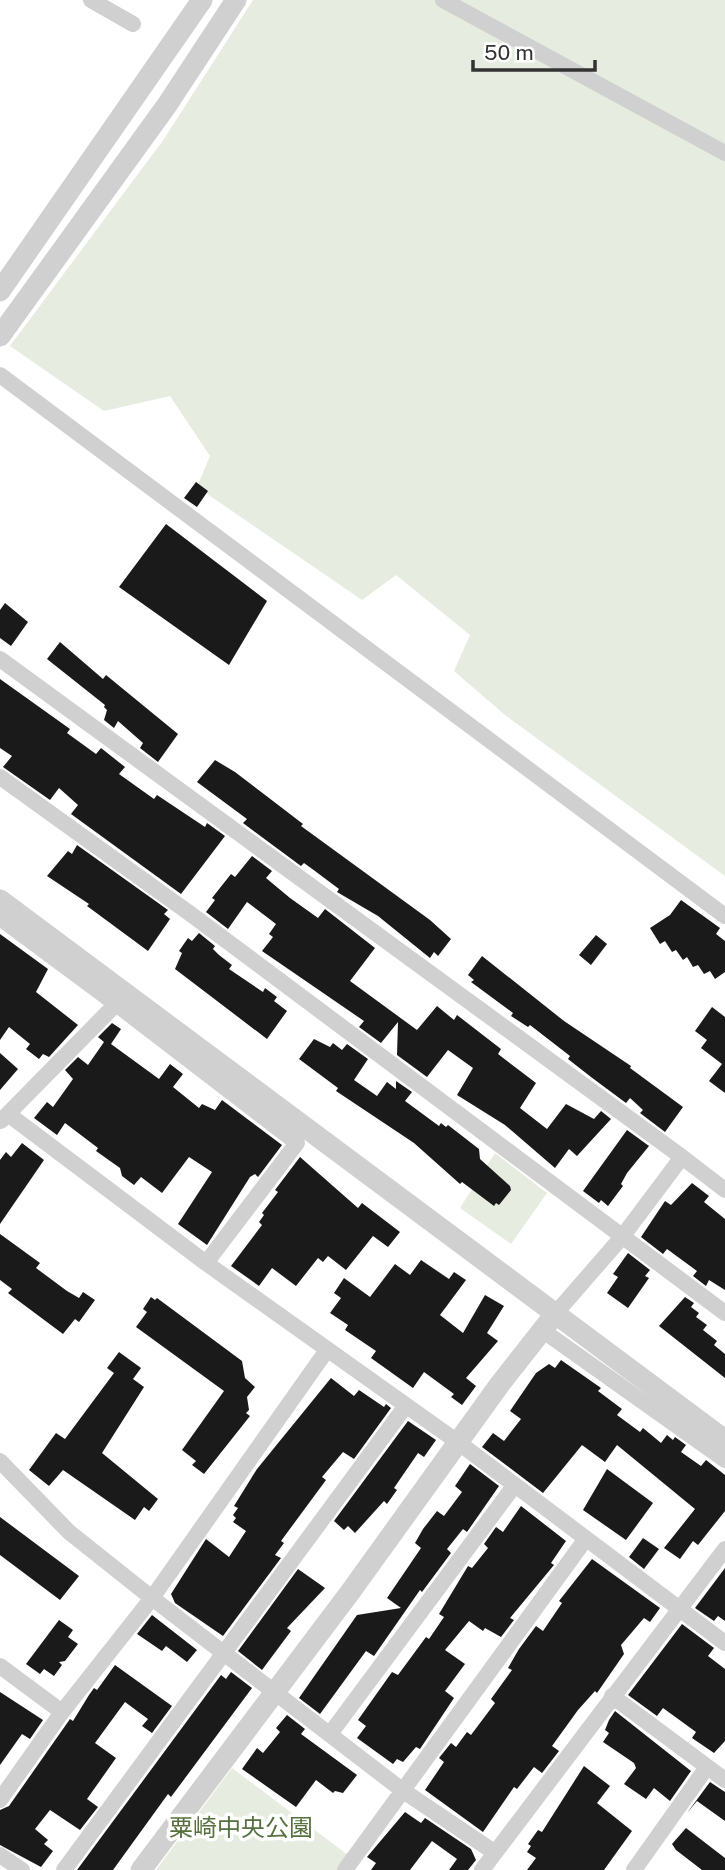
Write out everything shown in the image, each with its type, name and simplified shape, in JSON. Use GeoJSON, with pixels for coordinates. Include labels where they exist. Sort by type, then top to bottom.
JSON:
{"type":"FeatureCollection","features":[{"type":"Feature","properties":{"kind":"street"},"geometry":{"type":"LineString","coordinates":[[91,0],[133,24]]}},
{"type":"Feature","properties":{"kind":"street"},"geometry":{"type":"LineString","coordinates":[[0,291],[202,0]]}},
{"type":"Feature","properties":{"kind":"street"},"geometry":{"type":"LineString","coordinates":[[0,336],[167,105],[236,0]]}},
{"type":"Feature","properties":{"kind":"street"},"geometry":{"type":"LineString","coordinates":[[443,0],[725,153]]}},
{"type":"Feature","properties":{"kind":"street"},"geometry":{"type":"LineString","coordinates":[[0,375],[725,916]]}},
{"type":"Feature","properties":{"kind":"street"},"geometry":{"type":"LineString","coordinates":[[0,659],[725,1190]]}},
{"type":"Feature","properties":{"kind":"street"},"geometry":{"type":"LineString","coordinates":[[0,777],[192,915],[725,1313]]}},
{"type":"Feature","properties":{"kind":"street"},"geometry":{"type":"LineString","coordinates":[[0,901],[725,1460]]}},
{"type":"Feature","properties":{"kind":"street"},"geometry":{"type":"LineString","coordinates":[[0,918],[297,1143],[206,1263]]}},
{"type":"Feature","properties":{"kind":"street"},"geometry":{"type":"LineString","coordinates":[[116,1004],[4,1118],[459,1443],[584,1540],[725,1643]]}},
{"type":"Feature","properties":{"kind":"street"},"geometry":{"type":"LineString","coordinates":[[141,1870],[549,1322],[622,1237],[681,1157]]}},
{"type":"Feature","properties":{"kind":"street"},"geometry":{"type":"LineString","coordinates":[[549,1322],[725,1440]]}},
{"type":"Feature","properties":{"kind":"street"},"geometry":{"type":"LineString","coordinates":[[0,1800],[62,1712],[152,1598],[327,1350]]}},
{"type":"Feature","properties":{"kind":"street"},"geometry":{"type":"LineString","coordinates":[[64,1870],[405,1407]]}},
{"type":"Feature","properties":{"kind":"street"},"geometry":{"type":"LineString","coordinates":[[0,1461],[69,1532],[152,1598],[226,1652],[274,1693],[402,1790],[494,1852]]}},
{"type":"Feature","properties":{"kind":"street"},"geometry":{"type":"LineString","coordinates":[[330,1734],[514,1486]]}},
{"type":"Feature","properties":{"kind":"street"},"geometry":{"type":"LineString","coordinates":[[345,1870],[584,1540]]}},
{"type":"Feature","properties":{"kind":"street"},"geometry":{"type":"LineString","coordinates":[[482,1870],[725,1549]]}},
{"type":"Feature","properties":{"kind":"street"},"geometry":{"type":"LineString","coordinates":[[0,1666],[62,1712]]}},
{"type":"Feature","properties":{"kind":"street"},"geometry":{"type":"LineString","coordinates":[[612,1696],[725,1780]]}},
{"type":"Feature","properties":{"kind":"street"},"geometry":{"type":"LineString","coordinates":[[634,1870],[708,1767]]}},
{"type":"Feature","properties":{"kind":"street"},"geometry":{"type":"LineString","coordinates":[[0,1855],[22,1870]]}},
{"type":"Feature","properties":{"kind":"green space"},"geometry":{"type":"Polygon","coordinates":[[[253,0],[725,0],[725,876],[505,715],[454,671],[470,635],[396,575],[362,600],[197,487],[210,456],[170,396],[104,411],[10,346],[164,139],[253,0]]]}},
{"type":"Feature","properties":{"kind":"green space"},"geometry":{"type":"Polygon","coordinates":[[[495,1153],[547,1193],[511,1244],[460,1208],[495,1153]]]}},
{"type":"Feature","properties":{"kind":"green space","name":"粟崎中央公園"},"geometry":{"type":"Polygon","coordinates":[[[232,1768],[348,1855],[337,1870],[156,1870],[232,1768]]]}},
{"type":"Feature","properties":{"kind":"building"},"geometry":{"type":"Polygon","coordinates":[[[196,482],[208,491],[197,507],[184,498],[196,482]]]}},
{"type":"Feature","properties":{"kind":"building"},"geometry":{"type":"Polygon","coordinates":[[[166,524],[267,601],[229,665],[119,587],[166,524]]]}},
{"type":"Feature","properties":{"kind":"building"},"geometry":{"type":"Polygon","coordinates":[[[5,603],[28,622],[11,646],[0,638],[0,610],[5,603]]]}},
{"type":"Feature","properties":{"kind":"building"},"geometry":{"type":"Polygon","coordinates":[[[60,642],[103,679],[106,675],[178,734],[158,762],[140,748],[143,743],[118,721],[114,728],[104,720],[107,710],[105,705],[47,659],[60,642]]]}},
{"type":"Feature","properties":{"kind":"building"},"geometry":{"type":"Polygon","coordinates":[[[0,679],[70,729],[67,733],[96,754],[101,748],[125,767],[119,774],[154,799],[157,795],[205,827],[207,823],[225,836],[181,894],[71,814],[78,805],[59,788],[50,800],[3,767],[12,756],[0,748],[0,679]]]}},
{"type":"Feature","properties":{"kind":"building"},"geometry":{"type":"Polygon","coordinates":[[[215,760],[235,772],[303,824],[301,826],[430,920],[451,939],[438,956],[434,952],[430,958],[378,916],[337,892],[339,889],[315,871],[304,863],[301,866],[243,823],[247,819],[197,782],[215,760]]]}},
{"type":"Feature","properties":{"kind":"building"},"geometry":{"type":"Polygon","coordinates":[[[77,845],[168,910],[164,914],[170,919],[148,951],[87,906],[89,904],[47,876],[68,851],[72,854],[77,845]]]}},
{"type":"Feature","properties":{"kind":"building"},"geometry":{"type":"Polygon","coordinates":[[[252,856],[272,871],[266,878],[290,898],[318,918],[325,909],[375,948],[350,981],[417,1030],[437,1006],[454,1020],[457,1015],[501,1049],[498,1054],[536,1083],[520,1108],[547,1129],[566,1104],[594,1119],[601,1111],[611,1119],[577,1156],[569,1149],[555,1168],[505,1125],[457,1095],[473,1068],[448,1050],[427,1077],[397,1055],[398,1022],[381,1043],[359,1027],[364,1021],[262,951],[273,937],[269,934],[276,924],[247,902],[228,929],[206,912],[215,900],[212,898],[231,874],[235,877],[252,856]]]}},
{"type":"Feature","properties":{"kind":"building"},"geometry":{"type":"Polygon","coordinates":[[[681,900],[720,928],[716,934],[725,941],[725,972],[715,979],[710,971],[704,974],[698,965],[693,967],[687,957],[683,960],[676,950],[672,952],[665,941],[660,944],[650,928],[670,915],[681,900]]]}},
{"type":"Feature","properties":{"kind":"building"},"geometry":{"type":"Polygon","coordinates":[[[199,933],[232,965],[229,969],[263,992],[265,988],[277,997],[274,1001],[287,1011],[267,1039],[175,969],[182,953],[179,951],[188,938],[192,941],[199,933]]]}},
{"type":"Feature","properties":{"kind":"building"},"geometry":{"type":"Polygon","coordinates":[[[0,934],[48,969],[36,992],[78,1025],[49,1057],[43,1054],[39,1059],[26,1049],[30,1044],[9,1027],[0,1040],[0,934]]]}},
{"type":"Feature","properties":{"kind":"building"},"geometry":{"type":"Polygon","coordinates":[[[596,935],[607,944],[591,965],[579,955],[596,935]]]}},
{"type":"Feature","properties":{"kind":"building"},"geometry":{"type":"Polygon","coordinates":[[[482,956],[564,1021],[631,1066],[630,1068],[683,1107],[665,1132],[640,1113],[643,1110],[630,1098],[626,1103],[568,1059],[570,1056],[530,1025],[528,1027],[511,1016],[513,1013],[471,982],[474,980],[468,975],[482,956]]]}},
{"type":"Feature","properties":{"kind":"building"},"geometry":{"type":"Polygon","coordinates":[[[712,1007],[725,1017],[725,1093],[709,1081],[722,1064],[701,1048],[707,1040],[695,1031],[712,1007]]]}},
{"type":"Feature","properties":{"kind":"building"},"geometry":{"type":"Polygon","coordinates":[[[112,1023],[121,1029],[111,1044],[159,1079],[170,1064],[183,1074],[173,1087],[199,1108],[202,1104],[215,1110],[222,1100],[282,1145],[258,1177],[255,1174],[250,1177],[207,1245],[178,1224],[212,1172],[189,1157],[162,1193],[141,1177],[134,1185],[122,1176],[120,1168],[96,1151],[98,1148],[65,1123],[57,1135],[34,1118],[47,1102],[53,1107],[73,1079],[65,1070],[78,1057],[88,1065],[104,1042],[98,1037],[112,1023]]]}},
{"type":"Feature","properties":{"kind":"building"},"geometry":{"type":"Polygon","coordinates":[[[314,1039],[330,1047],[333,1043],[342,1050],[347,1044],[368,1059],[354,1080],[377,1096],[387,1082],[396,1089],[396,1081],[412,1092],[405,1101],[439,1126],[441,1123],[446,1127],[448,1125],[479,1149],[480,1159],[510,1186],[511,1190],[499,1205],[496,1203],[494,1206],[462,1182],[460,1184],[414,1143],[336,1091],[338,1088],[299,1059],[314,1039]]]}},
{"type":"Feature","properties":{"kind":"building"},"geometry":{"type":"Polygon","coordinates":[[[0,1053],[18,1069],[0,1090],[0,1053]]]}},
{"type":"Feature","properties":{"kind":"building"},"geometry":{"type":"Polygon","coordinates":[[[627,1130],[649,1146],[627,1173],[621,1184],[623,1186],[608,1206],[583,1191],[627,1130]]]}},
{"type":"Feature","properties":{"kind":"building"},"geometry":{"type":"Polygon","coordinates":[[[22,1143],[44,1160],[0,1224],[0,1160],[6,1152],[11,1157],[22,1143]]]}},
{"type":"Feature","properties":{"kind":"building"},"geometry":{"type":"Polygon","coordinates":[[[300,1157],[358,1208],[362,1203],[400,1232],[388,1247],[373,1236],[346,1270],[328,1256],[323,1262],[318,1258],[296,1286],[272,1268],[259,1286],[231,1266],[262,1225],[259,1222],[264,1215],[262,1213],[278,1192],[275,1190],[300,1157]]]}},
{"type":"Feature","properties":{"kind":"building"},"geometry":{"type":"Polygon","coordinates":[[[692,1183],[709,1196],[704,1202],[725,1219],[725,1290],[709,1280],[706,1286],[693,1276],[697,1271],[667,1249],[663,1254],[641,1237],[665,1201],[671,1205],[692,1183]]]}},
{"type":"Feature","properties":{"kind":"building"},"geometry":{"type":"Polygon","coordinates":[[[0,1234],[40,1263],[36,1268],[67,1291],[79,1298],[83,1292],[95,1300],[79,1322],[75,1319],[63,1334],[8,1293],[12,1289],[0,1280],[0,1234]]]}},
{"type":"Feature","properties":{"kind":"building"},"geometry":{"type":"Polygon","coordinates":[[[628,1253],[650,1270],[645,1276],[649,1278],[628,1308],[607,1293],[618,1277],[613,1274],[628,1253]]]}},
{"type":"Feature","properties":{"kind":"building"},"geometry":{"type":"Polygon","coordinates":[[[421,1260],[449,1279],[454,1272],[466,1280],[440,1315],[463,1333],[485,1295],[504,1306],[487,1333],[498,1341],[466,1378],[476,1386],[462,1405],[451,1397],[454,1394],[424,1372],[413,1388],[371,1358],[376,1351],[345,1330],[348,1325],[330,1313],[341,1298],[334,1293],[344,1278],[370,1297],[395,1264],[410,1275],[421,1260]]]}},
{"type":"Feature","properties":{"kind":"building"},"geometry":{"type":"Polygon","coordinates":[[[151,1297],[155,1300],[157,1298],[242,1361],[245,1378],[255,1387],[247,1397],[249,1410],[246,1413],[250,1416],[204,1474],[192,1465],[196,1461],[182,1450],[224,1391],[136,1327],[147,1312],[143,1309],[151,1297]]]}},
{"type":"Feature","properties":{"kind":"building"},"geometry":{"type":"Polygon","coordinates":[[[685,1297],[694,1303],[691,1307],[699,1313],[696,1317],[707,1325],[703,1330],[717,1341],[714,1345],[725,1354],[725,1378],[659,1326],[685,1297]]]}},
{"type":"Feature","properties":{"kind":"building"},"geometry":{"type":"Polygon","coordinates":[[[119,1352],[141,1368],[133,1379],[144,1387],[102,1453],[158,1499],[149,1511],[144,1507],[135,1520],[63,1470],[49,1486],[29,1470],[56,1433],[65,1439],[114,1373],[107,1368],[119,1352]]]}},
{"type":"Feature","properties":{"kind":"building"},"geometry":{"type":"Polygon","coordinates":[[[561,1360],[601,1388],[598,1391],[622,1409],[617,1415],[640,1432],[643,1428],[661,1443],[667,1435],[673,1440],[675,1437],[686,1445],[681,1452],[701,1466],[706,1460],[725,1475],[725,1511],[698,1545],[693,1541],[680,1559],[664,1548],[695,1509],[617,1445],[605,1462],[582,1445],[543,1493],[482,1447],[493,1433],[504,1441],[521,1419],[510,1411],[536,1373],[549,1364],[555,1368],[561,1360]]]}},
{"type":"Feature","properties":{"kind":"building"},"geometry":{"type":"Polygon","coordinates":[[[331,1378],[354,1396],[359,1390],[384,1407],[386,1404],[391,1408],[354,1459],[343,1452],[322,1477],[326,1480],[281,1541],[284,1543],[275,1555],[281,1558],[223,1636],[175,1603],[171,1594],[206,1539],[229,1557],[246,1531],[233,1522],[236,1518],[233,1515],[238,1508],[234,1506],[257,1469],[331,1378]]]}},
{"type":"Feature","properties":{"kind":"building"},"geometry":{"type":"Polygon","coordinates":[[[408,1421],[436,1440],[424,1457],[418,1453],[394,1488],[397,1490],[387,1504],[384,1501],[355,1533],[348,1526],[344,1530],[334,1521],[408,1421]]]}},
{"type":"Feature","properties":{"kind":"building"},"geometry":{"type":"Polygon","coordinates":[[[470,1464],[499,1486],[467,1532],[463,1529],[447,1549],[451,1553],[422,1592],[420,1590],[374,1656],[366,1651],[320,1714],[299,1698],[357,1615],[401,1608],[387,1598],[421,1548],[415,1543],[423,1529],[437,1511],[444,1516],[462,1492],[455,1486],[470,1464]]]}},
{"type":"Feature","properties":{"kind":"building"},"geometry":{"type":"Polygon","coordinates":[[[607,1469],[653,1503],[626,1540],[583,1510],[607,1469]]]}},
{"type":"Feature","properties":{"kind":"building"},"geometry":{"type":"Polygon","coordinates":[[[521,1506],[566,1541],[551,1563],[554,1565],[510,1618],[514,1620],[501,1637],[485,1628],[483,1631],[469,1621],[445,1650],[465,1664],[445,1691],[454,1698],[420,1749],[416,1747],[403,1762],[397,1759],[393,1764],[357,1738],[366,1726],[358,1720],[392,1672],[398,1675],[426,1637],[429,1639],[444,1617],[439,1614],[468,1566],[472,1568],[488,1548],[484,1544],[496,1527],[503,1532],[521,1506]]]}},
{"type":"Feature","properties":{"kind":"building"},"geometry":{"type":"Polygon","coordinates":[[[0,1517],[79,1576],[60,1600],[0,1555],[0,1517]]]}},
{"type":"Feature","properties":{"kind":"building"},"geometry":{"type":"Polygon","coordinates":[[[643,1538],[659,1549],[644,1569],[629,1557],[643,1538]]]}},
{"type":"Feature","properties":{"kind":"building"},"geometry":{"type":"Polygon","coordinates":[[[592,1559],[660,1608],[650,1622],[644,1618],[621,1645],[624,1654],[597,1693],[595,1691],[578,1710],[552,1746],[559,1751],[542,1773],[534,1767],[517,1789],[514,1787],[483,1832],[425,1790],[444,1762],[439,1758],[451,1743],[456,1747],[467,1732],[471,1735],[495,1703],[491,1699],[512,1670],[508,1668],[519,1649],[536,1626],[543,1631],[562,1603],[559,1601],[592,1559]]]}},
{"type":"Feature","properties":{"kind":"building"},"geometry":{"type":"Polygon","coordinates":[[[725,1568],[725,1621],[718,1616],[714,1621],[695,1608],[725,1568]]]}},
{"type":"Feature","properties":{"kind":"building"},"geometry":{"type":"Polygon","coordinates":[[[298,1569],[325,1588],[287,1628],[291,1631],[262,1670],[238,1651],[298,1569]]]}},
{"type":"Feature","properties":{"kind":"building"},"geometry":{"type":"Polygon","coordinates":[[[152,1615],[197,1650],[187,1662],[166,1646],[162,1651],[137,1634],[152,1615]]]}},
{"type":"Feature","properties":{"kind":"building"},"geometry":{"type":"Polygon","coordinates":[[[59,1620],[73,1630],[68,1637],[78,1644],[65,1661],[59,1662],[62,1665],[54,1676],[44,1669],[40,1674],[26,1664],[59,1620]]]}},
{"type":"Feature","properties":{"kind":"building"},"geometry":{"type":"Polygon","coordinates":[[[682,1624],[714,1648],[708,1656],[725,1669],[725,1741],[714,1753],[692,1738],[696,1732],[663,1708],[657,1716],[628,1695],[682,1624]]]}},
{"type":"Feature","properties":{"kind":"building"},"geometry":{"type":"Polygon","coordinates":[[[115,1665],[172,1706],[152,1733],[142,1726],[148,1719],[125,1702],[95,1743],[116,1758],[87,1799],[98,1807],[80,1830],[50,1810],[35,1829],[48,1840],[44,1844],[53,1851],[41,1867],[0,1845],[0,1810],[9,1806],[70,1719],[73,1721],[94,1688],[97,1690],[115,1665]]]}},
{"type":"Feature","properties":{"kind":"building"},"geometry":{"type":"Polygon","coordinates":[[[231,1672],[252,1688],[171,1797],[168,1794],[113,1870],[77,1870],[221,1675],[226,1679],[231,1672]]]}},
{"type":"Feature","properties":{"kind":"building"},"geometry":{"type":"Polygon","coordinates":[[[0,1692],[43,1720],[30,1739],[22,1734],[0,1765],[0,1692]]]}},
{"type":"Feature","properties":{"kind":"building"},"geometry":{"type":"Polygon","coordinates":[[[615,1711],[691,1771],[670,1801],[654,1788],[646,1799],[624,1784],[636,1768],[634,1763],[603,1742],[609,1733],[605,1730],[615,1711]]]}},
{"type":"Feature","properties":{"kind":"building"},"geometry":{"type":"Polygon","coordinates":[[[287,1715],[305,1729],[301,1734],[357,1775],[343,1793],[333,1793],[316,1780],[296,1807],[242,1769],[257,1748],[263,1753],[280,1732],[276,1728],[287,1715]]]}},
{"type":"Feature","properties":{"kind":"building"},"geometry":{"type":"Polygon","coordinates":[[[584,1766],[610,1786],[597,1803],[632,1831],[604,1870],[527,1870],[536,1858],[527,1852],[531,1846],[528,1844],[538,1830],[542,1832],[584,1766]]]}},
{"type":"Feature","properties":{"kind":"building"},"geometry":{"type":"Polygon","coordinates":[[[710,1782],[725,1792],[725,1821],[697,1801],[687,1813],[710,1782]]]}},
{"type":"Feature","properties":{"kind":"building"},"geometry":{"type":"Polygon","coordinates":[[[405,1812],[421,1823],[425,1818],[471,1849],[476,1860],[468,1870],[449,1870],[457,1859],[432,1841],[410,1870],[371,1870],[376,1863],[367,1857],[405,1812]]]}},
{"type":"Feature","properties":{"kind":"building"},"geometry":{"type":"Polygon","coordinates":[[[686,1828],[725,1858],[725,1870],[702,1870],[676,1850],[672,1844],[686,1828]]]}}]}
